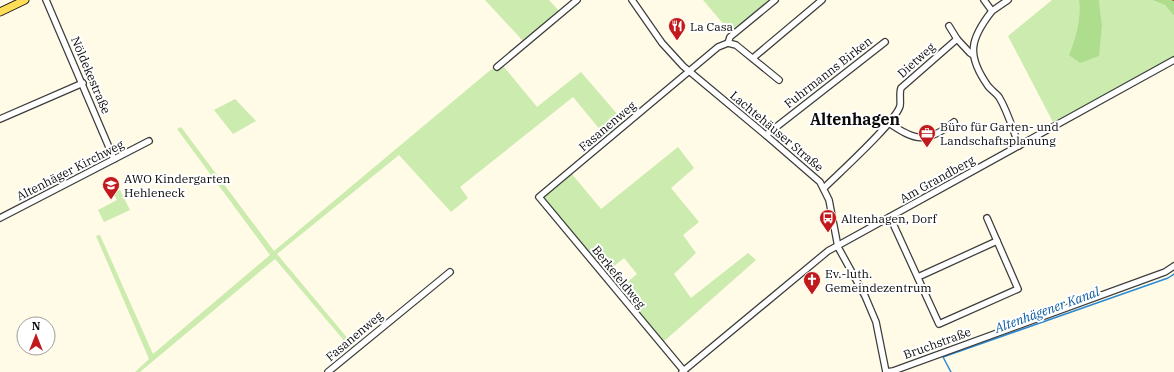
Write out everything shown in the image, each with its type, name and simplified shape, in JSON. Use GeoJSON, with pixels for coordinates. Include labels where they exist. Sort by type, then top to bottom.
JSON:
{"type":"FeatureCollection","features":[{"type":"Feature","properties":{"kind":"main road"},"geometry":{"type":"LineString","coordinates":[[0,12],[25,0]]}},
{"type":"Feature","properties":{"kind":"street","name":"Nöldekestraße"},"geometry":{"type":"LineString","coordinates":[[46,0],[83,83],[114,159]]}},
{"type":"Feature","properties":{"kind":"street"},"geometry":{"type":"LineString","coordinates":[[496,67],[578,0]]}},
{"type":"Feature","properties":{"kind":"street","name":"Lachtehäuser Straße"},"geometry":{"type":"LineString","coordinates":[[632,0],[662,43],[690,72],[814,176],[824,188],[829,200],[838,247],[865,296],[876,322],[886,372]]}},
{"type":"Feature","properties":{"kind":"street","name":"Fasanenweg"},"geometry":{"type":"LineString","coordinates":[[539,197],[718,47],[728,43],[730,37],[775,0]]}},
{"type":"Feature","properties":{"kind":"street"},"geometry":{"type":"LineString","coordinates":[[753,58],[822,0]]}},
{"type":"Feature","properties":{"kind":"street"},"geometry":{"type":"LineString","coordinates":[[984,0],[992,11]]}},
{"type":"Feature","properties":{"kind":"street"},"geometry":{"type":"LineString","coordinates":[[973,55],[974,41],[979,28],[992,11],[1008,0]]}},
{"type":"Feature","properties":{"kind":"street"},"geometry":{"type":"LineString","coordinates":[[949,26],[957,39],[973,55],[989,86],[998,96],[1019,146]]}},
{"type":"Feature","properties":{"kind":"street","name":"Dietweg"},"geometry":{"type":"LineString","coordinates":[[824,188],[889,123],[900,106],[899,94],[901,88],[957,39]]}},
{"type":"Feature","properties":{"kind":"street","name":"Fuhrmanns Birken"},"geometry":{"type":"LineString","coordinates":[[766,135],[885,42]]}},
{"type":"Feature","properties":{"kind":"street"},"geometry":{"type":"LineString","coordinates":[[728,43],[736,44],[779,80]]}},
{"type":"Feature","properties":{"kind":"street","name":"Am Grandberg"},"geometry":{"type":"LineString","coordinates":[[838,247],[1174,60]]}},
{"type":"Feature","properties":{"kind":"street"},"geometry":{"type":"LineString","coordinates":[[0,119],[83,83]]}},
{"type":"Feature","properties":{"kind":"street"},"geometry":{"type":"LineString","coordinates":[[889,123],[912,138],[922,138],[944,130],[954,122]]}},
{"type":"Feature","properties":{"kind":"street","name":"Altenhäger Kirchweg"},"geometry":{"type":"LineString","coordinates":[[0,218],[149,142]]}},
{"type":"Feature","properties":{"kind":"street","name":"Berkefeldweg"},"geometry":{"type":"LineString","coordinates":[[539,197],[683,371],[828,251],[838,247]]}},
{"type":"Feature","properties":{"kind":"street"},"geometry":{"type":"LineString","coordinates":[[890,217],[939,324],[1018,289],[987,218]]}},
{"type":"Feature","properties":{"kind":"street"},"geometry":{"type":"LineString","coordinates":[[918,277],[997,242]]}},
{"type":"Feature","properties":{"kind":"street","name":"Bruchstraße"},"geometry":{"type":"LineString","coordinates":[[886,372],[900,369],[1166,272],[1174,266]]}},
{"type":"Feature","properties":{"kind":"street","name":"Fasanenweg"},"geometry":{"type":"LineString","coordinates":[[328,372],[450,272]]}},
{"type":"Feature","properties":{"kind":"green space"},"geometry":{"type":"Polygon","coordinates":[[[485,0],[549,0],[560,12],[524,42],[485,0]]]}},
{"type":"Feature","properties":{"kind":"green space"},"geometry":{"type":"Polygon","coordinates":[[[703,0],[770,0],[731,33],[703,0]]]}},
{"type":"Feature","properties":{"kind":"green space"},"geometry":{"type":"Polygon","coordinates":[[[1052,0],[1079,0],[1077,28],[1069,55],[1102,25],[1099,0],[1152,0],[1165,5],[1174,16],[1174,56],[1056,128],[1008,36],[1052,0]]]}},
{"type":"Feature","properties":{"kind":"green space"},"geometry":{"type":"Polygon","coordinates":[[[1079,0],[1099,0],[1102,25],[1099,56],[1080,63],[1069,55],[1077,28],[1079,0]]]}},
{"type":"Feature","properties":{"kind":"green space"},"geometry":{"type":"Polygon","coordinates":[[[1152,0],[1174,0],[1174,16],[1165,5],[1152,0]]]}},
{"type":"Feature","properties":{"kind":"green space"},"geometry":{"type":"Polygon","coordinates":[[[500,62],[537,107],[581,72],[625,123],[607,138],[573,97],[460,187],[468,198],[451,212],[399,155],[277,254],[355,347],[352,350],[275,259],[140,372],[135,372],[149,359],[96,236],[100,235],[153,354],[270,255],[177,129],[181,127],[274,251],[500,62]]]}},
{"type":"Feature","properties":{"kind":"green space"},"geometry":{"type":"Polygon","coordinates":[[[235,99],[256,121],[233,134],[214,110],[235,99]]]}},
{"type":"Feature","properties":{"kind":"green space"},"geometry":{"type":"Polygon","coordinates":[[[678,147],[694,168],[671,188],[699,222],[683,235],[696,253],[674,274],[691,298],[748,253],[756,260],[662,343],[618,290],[637,274],[624,258],[604,274],[542,197],[571,173],[601,209],[678,147]]]}},
{"type":"Feature","properties":{"kind":"green space"},"geometry":{"type":"Polygon","coordinates":[[[120,190],[130,210],[104,222],[98,210],[117,200],[113,193],[120,190]]]}},
{"type":"Feature","properties":{"kind":"waterway","name":"Altenhägener Kanal"},"geometry":{"type":"LineString","coordinates":[[951,372],[943,357],[1168,278],[1174,274]]}},
{"type":"Feature","properties":{"kind":"place","name":"La Casa"},"geometry":{"type":"Point","coordinates":[677,41]}},
{"type":"Feature","properties":{"kind":"place","name":"Büro für Garten- und Landschaftsplanung"},"geometry":{"type":"Point","coordinates":[927,148]}},
{"type":"Feature","properties":{"kind":"place","name":"AWO Kindergarten Hehleneck"},"geometry":{"type":"Point","coordinates":[111,200]}},
{"type":"Feature","properties":{"kind":"place","name":"Altenhagen, Dorf"},"geometry":{"type":"Point","coordinates":[828,233]}},
{"type":"Feature","properties":{"kind":"place","name":"Ev.-luth. Gemeindezentrum"},"geometry":{"type":"Point","coordinates":[812,295]}},
{"type":"Feature","properties":{"kind":"district","name":"Altenhagen"},"geometry":{"type":"Point","coordinates":[855,119]}}]}
